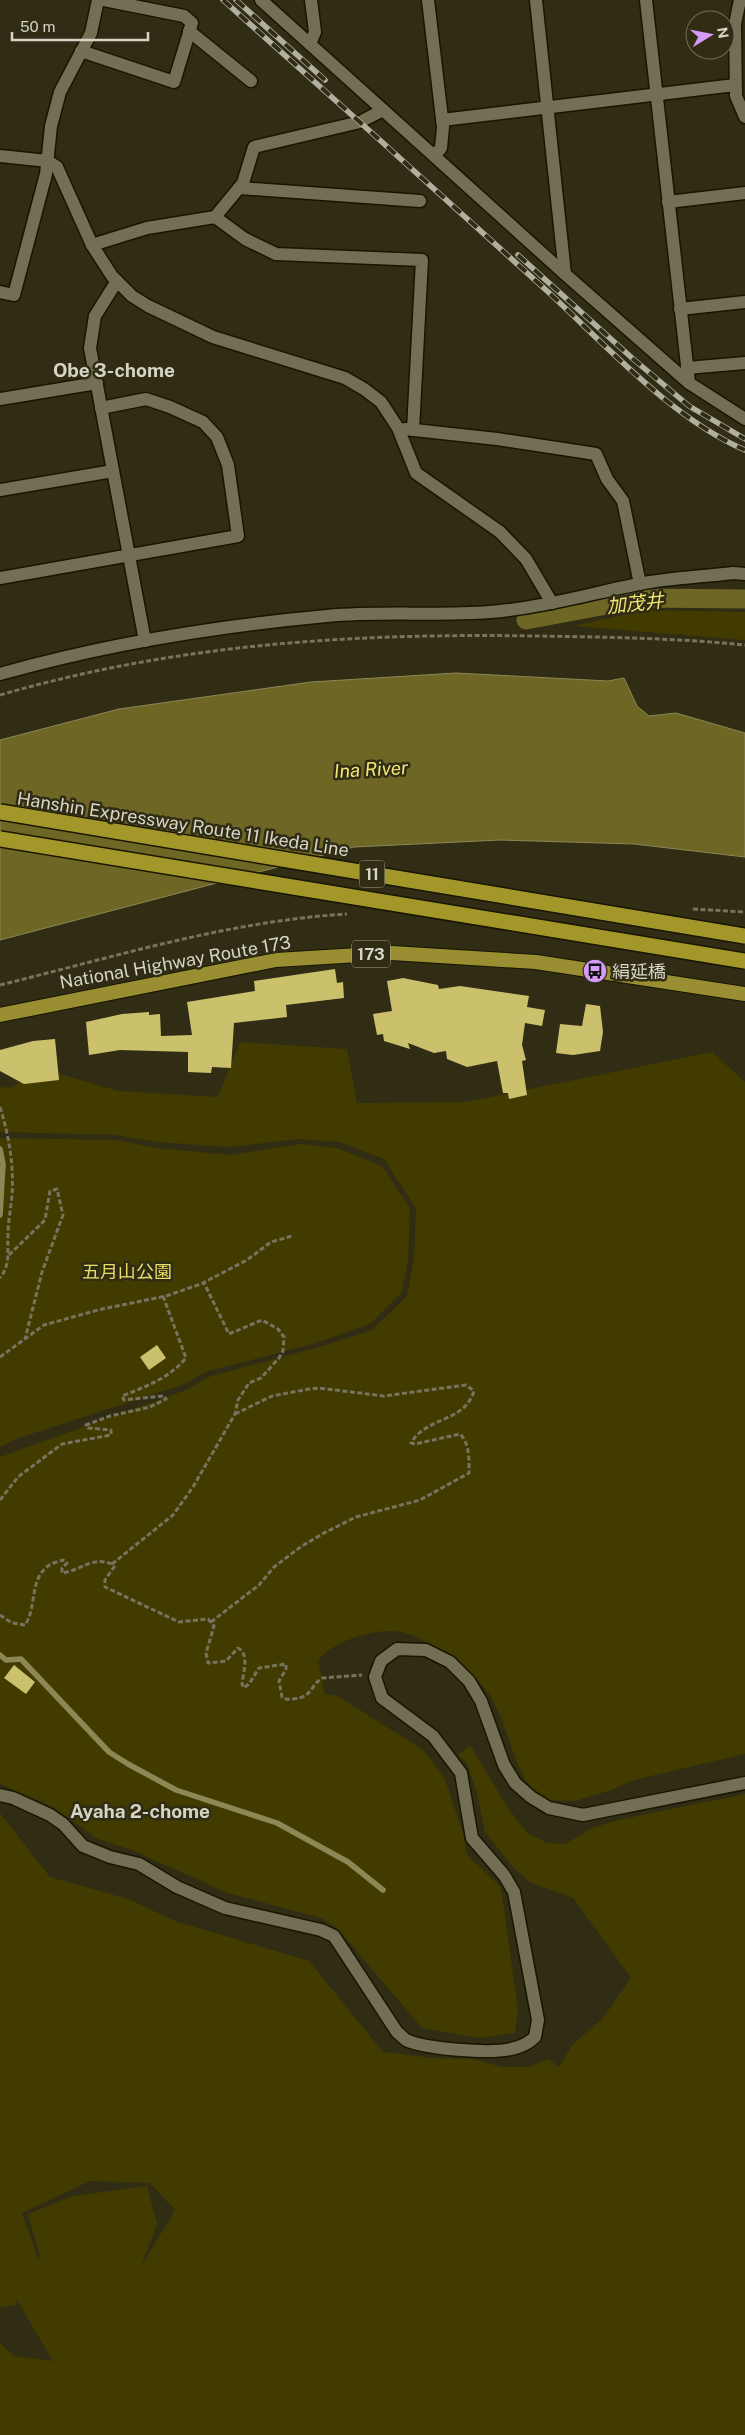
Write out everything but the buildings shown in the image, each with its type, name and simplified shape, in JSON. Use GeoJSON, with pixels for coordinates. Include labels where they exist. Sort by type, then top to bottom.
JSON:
{"type":"FeatureCollection","features":[{"type":"Feature","properties":{"kind":"highway","name":"Hanshin Expressway Route 11 Ikeda Line"},"geometry":{"type":"LineString","coordinates":[[0,812],[745,936]]}},
{"type":"Feature","properties":{"kind":"highway","name":"11"},"geometry":{"type":"LineString","coordinates":[[0,839],[745,961]]}},
{"type":"Feature","properties":{"kind":"highway","name":"National Highway Route 173"},"geometry":{"type":"LineString","coordinates":[[0,1015],[276,960],[392,953],[536,962],[745,994]]}},
{"type":"Feature","properties":{"kind":"street"},"geometry":{"type":"LineString","coordinates":[[0,292],[14,295],[48,161],[51,126],[60,92],[91,32],[98,0]]}},
{"type":"Feature","properties":{"kind":"street"},"geometry":{"type":"LineString","coordinates":[[81,51],[174,82],[192,23],[184,16],[104,0]]}},
{"type":"Feature","properties":{"kind":"street"},"geometry":{"type":"LineString","coordinates":[[261,0],[689,383],[745,419]]}},
{"type":"Feature","properties":{"kind":"street"},"geometry":{"type":"LineString","coordinates":[[310,44],[315,32],[311,0]]}},
{"type":"Feature","properties":{"kind":"street"},"geometry":{"type":"LineString","coordinates":[[428,0],[442,120],[441,148],[435,155]]}},
{"type":"Feature","properties":{"kind":"street"},"geometry":{"type":"LineString","coordinates":[[536,0],[565,274]]}},
{"type":"Feature","properties":{"kind":"street"},"geometry":{"type":"LineString","coordinates":[[646,0],[689,383]]}},
{"type":"Feature","properties":{"kind":"street"},"geometry":{"type":"LineString","coordinates":[[740,0],[735,85],[736,96],[745,117]]}},
{"type":"Feature","properties":{"kind":"street"},"geometry":{"type":"LineString","coordinates":[[190,31],[251,81]]}},
{"type":"Feature","properties":{"kind":"street"},"geometry":{"type":"LineString","coordinates":[[442,120],[735,85]]}},
{"type":"Feature","properties":{"kind":"street"},"geometry":{"type":"LineString","coordinates":[[92,245],[147,228],[215,216],[242,184],[254,147],[360,122],[383,110]]}},
{"type":"Feature","properties":{"kind":"street"},"geometry":{"type":"LineString","coordinates":[[0,156],[48,161],[57,167],[92,245],[117,281],[148,306],[213,337],[345,378],[381,402],[398,428],[416,473],[500,532],[526,559],[552,603]]}},
{"type":"Feature","properties":{"kind":"street"},"geometry":{"type":"LineString","coordinates":[[239,188],[420,201]]}},
{"type":"Feature","properties":{"kind":"street"},"geometry":{"type":"LineString","coordinates":[[668,202],[745,193]]}},
{"type":"Feature","properties":{"kind":"street"},"geometry":{"type":"LineString","coordinates":[[215,216],[245,239],[276,254],[422,260],[414,430]]}},
{"type":"Feature","properties":{"kind":"street"},"geometry":{"type":"LineString","coordinates":[[117,281],[96,316],[90,348],[145,641]]}},
{"type":"Feature","properties":{"kind":"street"},"geometry":{"type":"LineString","coordinates":[[680,309],[745,302]]}},
{"type":"Feature","properties":{"kind":"street"},"geometry":{"type":"LineString","coordinates":[[687,368],[745,363]]}},
{"type":"Feature","properties":{"kind":"street"},"geometry":{"type":"LineString","coordinates":[[0,399],[96,383]]}},
{"type":"Feature","properties":{"kind":"street"},"geometry":{"type":"LineString","coordinates":[[0,578],[238,536],[228,465],[218,437],[203,422],[170,407],[146,399],[101,408]]}},
{"type":"Feature","properties":{"kind":"street"},"geometry":{"type":"LineString","coordinates":[[398,428],[497,439],[596,454],[608,479],[623,501],[640,584]]}},
{"type":"Feature","properties":{"kind":"street"},"geometry":{"type":"LineString","coordinates":[[0,490],[113,471]]}},
{"type":"Feature","properties":{"kind":"street"},"geometry":{"type":"LineString","coordinates":[[0,674],[56,658],[145,641],[328,616],[490,612],[552,603],[640,584],[732,573],[745,574]]}},
{"type":"Feature","properties":{"kind":"street"},"geometry":{"type":"LineString","coordinates":[[0,1795],[13,1798],[50,1815],[63,1824],[83,1846],[110,1857],[139,1864],[176,1887],[226,1908],[321,1930],[334,1936],[397,2032],[406,2040],[433,2046],[471,2050],[509,2050],[525,2045],[535,2037],[538,2020],[514,1892],[504,1875],[472,1838],[461,1773],[433,1736],[382,1698],[375,1676],[381,1661],[397,1649],[426,1650],[450,1662],[468,1681],[481,1701],[504,1765],[515,1783],[531,1798],[549,1808],[583,1815],[745,1784]]}},
{"type":"Feature","properties":{"kind":"path"},"geometry":{"type":"LineString","coordinates":[[0,695],[146,661],[313,640],[430,634],[679,638],[745,645]]}},
{"type":"Feature","properties":{"kind":"path"},"geometry":{"type":"LineString","coordinates":[[687,908],[745,912]]}},
{"type":"Feature","properties":{"kind":"path"},"geometry":{"type":"LineString","coordinates":[[0,985],[194,937],[295,917],[354,914]]}},
{"type":"Feature","properties":{"kind":"path"},"geometry":{"type":"LineString","coordinates":[[0,1107],[12,1157],[9,1255],[6,1269],[0,1278]]}},
{"type":"Feature","properties":{"kind":"path"},"geometry":{"type":"LineString","coordinates":[[9,1255],[45,1220],[50,1191],[57,1189],[63,1215],[42,1272],[24,1339]]}},
{"type":"Feature","properties":{"kind":"path"},"geometry":{"type":"LineString","coordinates":[[0,1357],[44,1325],[62,1319],[163,1296],[204,1283],[247,1260],[271,1242],[292,1236]]}},
{"type":"Feature","properties":{"kind":"path"},"geometry":{"type":"LineString","coordinates":[[112,1564],[173,1515],[193,1487],[235,1414],[238,1400],[249,1383],[262,1378],[283,1351],[284,1337],[278,1329],[262,1320],[229,1334],[204,1283]]}},
{"type":"Feature","properties":{"kind":"path"},"geometry":{"type":"LineString","coordinates":[[0,1500],[18,1477],[62,1444],[111,1435],[111,1430],[88,1428],[86,1425],[110,1416],[150,1407],[166,1399],[164,1396],[124,1400],[122,1396],[160,1381],[175,1370],[186,1358],[163,1296]]}},
{"type":"Feature","properties":{"kind":"path"},"geometry":{"type":"LineString","coordinates":[[212,1622],[259,1585],[274,1567],[317,1537],[356,1517],[420,1500],[469,1473],[467,1446],[460,1434],[415,1444],[412,1443],[432,1424],[449,1418],[465,1408],[471,1401],[474,1391],[466,1385],[384,1396],[319,1388],[272,1396],[235,1414]]}},
{"type":"Feature","properties":{"kind":"path"},"geometry":{"type":"LineString","coordinates":[[0,1615],[12,1623],[25,1625],[30,1618],[35,1585],[48,1566],[63,1560],[67,1563],[62,1568],[62,1574],[74,1572],[97,1560],[112,1564]]}},
{"type":"Feature","properties":{"kind":"path"},"geometry":{"type":"LineString","coordinates":[[112,1564],[114,1568],[105,1580],[105,1587],[179,1622],[208,1619],[212,1622],[214,1626],[206,1653],[208,1663],[226,1661],[238,1648],[242,1650],[245,1658],[242,1684],[244,1688],[249,1684],[259,1668],[279,1664],[286,1664],[286,1669],[279,1681],[282,1697],[286,1700],[302,1698],[310,1694],[322,1678],[364,1674],[375,1676]]}},
{"type":"Feature","properties":{"kind":"green space"},"geometry":{"type":"Polygon","coordinates":[[[644,610],[745,612],[745,640],[573,626],[644,610]]]}},
{"type":"Feature","properties":{"kind":"green space"},"geometry":{"type":"Polygon","coordinates":[[[240,1042],[347,1049],[357,1103],[466,1102],[712,1052],[745,1082],[745,1754],[634,1780],[611,1790],[575,1801],[546,1800],[524,1778],[503,1723],[487,1691],[470,1672],[445,1653],[405,1633],[384,1631],[374,1632],[343,1642],[333,1647],[318,1660],[325,1694],[338,1696],[423,1750],[444,1777],[463,1833],[467,1855],[501,1887],[518,2010],[515,2033],[479,2038],[422,2028],[337,1928],[321,1918],[228,1893],[132,1850],[98,1839],[53,1807],[0,1784],[0,1457],[186,1390],[211,1376],[316,1348],[372,1330],[407,1296],[414,1258],[416,1208],[384,1159],[339,1142],[299,1139],[229,1147],[156,1142],[116,1135],[0,1132],[0,1087],[10,1088],[43,1069],[118,1091],[218,1097],[240,1042]]]}},
{"type":"Feature","properties":{"kind":"green space","name":"五月山公園"},"geometry":{"type":"Polygon","coordinates":[[[0,1138],[117,1140],[156,1148],[230,1155],[300,1144],[337,1148],[382,1166],[410,1208],[408,1259],[402,1292],[370,1324],[313,1344],[208,1371],[182,1385],[16,1439],[0,1447],[0,1138]]]}},
{"type":"Feature","properties":{"kind":"green space"},"geometry":{"type":"Polygon","coordinates":[[[470,1745],[506,1805],[526,1832],[547,1843],[565,1844],[592,1828],[618,1820],[745,1794],[745,2435],[0,2435],[0,2343],[14,2356],[53,2361],[17,2300],[15,2305],[0,2307],[0,1813],[50,1877],[128,1899],[175,1921],[309,1961],[383,2052],[433,2058],[473,2059],[502,2067],[528,2067],[549,2059],[559,2067],[573,2044],[603,2018],[631,1978],[573,1898],[531,1883],[513,1867],[485,1832],[477,1793],[467,1763],[458,1755],[470,1745]],[[90,2181],[22,2213],[38,2258],[37,2261],[40,2256],[28,2214],[73,2196],[147,2186],[157,2224],[140,2268],[175,2210],[150,2183],[90,2181]]]}},
{"type":"Feature","properties":{"kind":"water","name":"Ina River"},"geometry":{"type":"Polygon","coordinates":[[[456,673],[608,681],[624,678],[637,706],[649,716],[676,713],[745,733],[745,857],[634,844],[500,840],[354,847],[0,940],[0,740],[119,709],[311,682],[456,673]]]}},
{"type":"Feature","properties":{"kind":"waterway","name":"加茂井"},"geometry":{"type":"LineString","coordinates":[[526,620],[644,598],[745,599]]}},
{"type":"Feature","properties":{"kind":"waterway"},"geometry":{"type":"LineString","coordinates":[[0,1149],[3,1164],[0,1215]]}},
{"type":"Feature","properties":{"kind":"waterway"},"geometry":{"type":"LineString","coordinates":[[0,1655],[6,1660],[21,1659],[109,1752],[128,1764],[176,1790],[277,1823],[348,1862],[383,1890]]}},
{"type":"Feature","properties":{"kind":"railway"},"geometry":{"type":"LineString","coordinates":[[223,0],[546,290],[615,356],[665,400],[718,436],[745,450]]}},
{"type":"Feature","properties":{"kind":"railway"},"geometry":{"type":"LineString","coordinates":[[236,0],[325,80]]}},
{"type":"Feature","properties":{"kind":"railway"},"geometry":{"type":"LineString","coordinates":[[518,255],[632,358],[689,406],[745,439]]}},
{"type":"Feature","properties":{"kind":"place","name":"絹延橋"},"geometry":{"type":"Point","coordinates":[595,971]}},
{"type":"Feature","properties":{"kind":"district","name":"Obe 3-chome"},"geometry":{"type":"Point","coordinates":[114,370]}},
{"type":"Feature","properties":{"kind":"district","name":"Ayaha 2-chome"},"geometry":{"type":"Point","coordinates":[140,1811]}}]}
